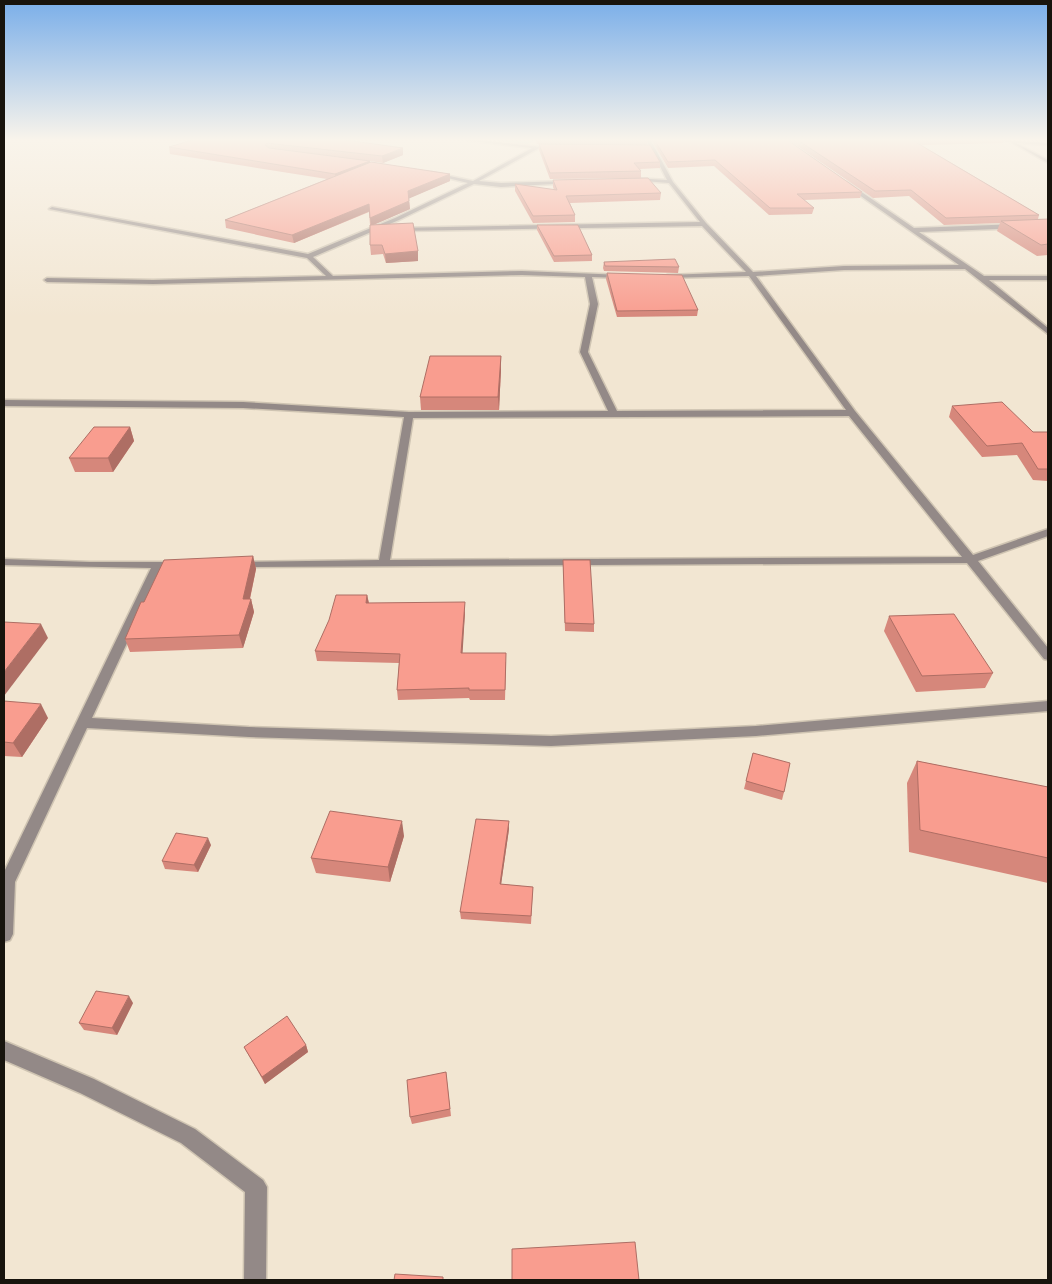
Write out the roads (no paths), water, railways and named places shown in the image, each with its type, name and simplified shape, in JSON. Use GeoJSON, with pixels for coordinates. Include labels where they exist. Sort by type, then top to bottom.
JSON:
{"type":"FeatureCollection","features":[{"type":"Feature","properties":{"kind":"street"},"geometry":{"type":"LineString","coordinates":[[52,209],[309,256],[376,230],[438,199]]}},
{"type":"Feature","properties":{"kind":"street"},"geometry":{"type":"LineString","coordinates":[[684,199],[704,224],[751,274],[852,413],[1048,656]]}},
{"type":"Feature","properties":{"kind":"street"},"geometry":{"type":"LineString","coordinates":[[868,199],[982,278],[1048,332]]}},
{"type":"Feature","properties":{"kind":"street"},"geometry":{"type":"LineString","coordinates":[[376,230],[704,224]]}},
{"type":"Feature","properties":{"kind":"street"},"geometry":{"type":"LineString","coordinates":[[913,230],[1048,225]]}},
{"type":"Feature","properties":{"kind":"street"},"geometry":{"type":"LineString","coordinates":[[309,256],[333,279]]}},
{"type":"Feature","properties":{"kind":"street"},"geometry":{"type":"LineString","coordinates":[[659,276],[751,274],[844,268],[967,267]]}},
{"type":"Feature","properties":{"kind":"street"},"geometry":{"type":"LineString","coordinates":[[47,280],[145,282],[522,274],[632,276]]}},
{"type":"Feature","properties":{"kind":"street"},"geometry":{"type":"LineString","coordinates":[[588,274],[594,304],[584,352],[614,415]]}},
{"type":"Feature","properties":{"kind":"street"},"geometry":{"type":"LineString","coordinates":[[982,278],[1048,278]]}},
{"type":"Feature","properties":{"kind":"street"},"geometry":{"type":"LineString","coordinates":[[4,403],[243,405],[408,415],[852,413]]}},
{"type":"Feature","properties":{"kind":"street"},"geometry":{"type":"LineString","coordinates":[[384,563],[408,415]]}},
{"type":"Feature","properties":{"kind":"street"},"geometry":{"type":"LineString","coordinates":[[226,564],[970,560],[1048,532]]}},
{"type":"Feature","properties":{"kind":"street"},"geometry":{"type":"LineString","coordinates":[[4,562],[90,565],[187,564]]}},
{"type":"Feature","properties":{"kind":"street"},"geometry":{"type":"LineString","coordinates":[[4,934],[7,882],[158,565]]}},
{"type":"Feature","properties":{"kind":"street"},"geometry":{"type":"LineString","coordinates":[[84,723],[249,732],[551,741],[756,731],[1048,706]]}},
{"type":"Feature","properties":{"kind":"street"},"geometry":{"type":"LineString","coordinates":[[4,1050],[87,1086],[188,1136],[256,1187],[255,1280]]}}]}
